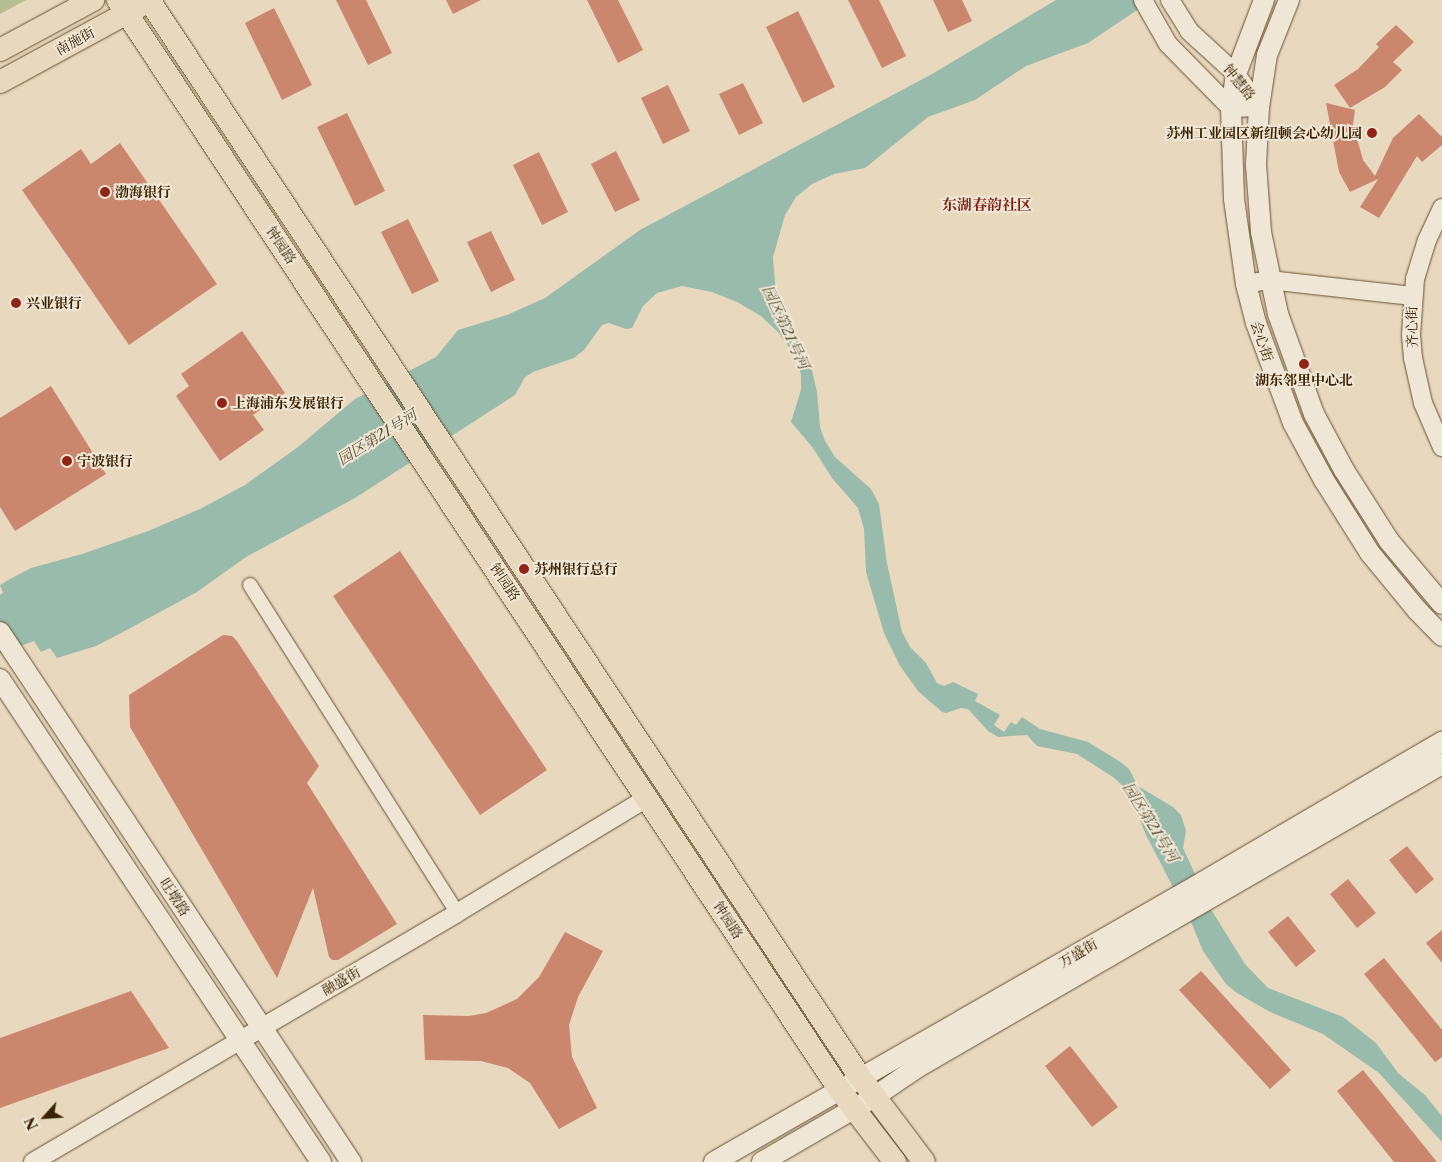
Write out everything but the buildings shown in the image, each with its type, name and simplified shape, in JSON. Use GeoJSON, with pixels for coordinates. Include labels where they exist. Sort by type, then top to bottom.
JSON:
{"type":"FeatureCollection","features":[{"type":"Feature","properties":{"kind":"main road","name":"南施街"},"geometry":{"type":"LineString","coordinates":[[0,50],[93,0]]}},
{"type":"Feature","properties":{"kind":"main road","name":"南施街"},"geometry":{"type":"LineString","coordinates":[[0,82],[122,6],[150,0]]}},
{"type":"Feature","properties":{"kind":"main road","name":"钟园路"},"geometry":{"type":"LineString","coordinates":[[150,0],[392,370],[860,1077],[924,1162]]}},
{"type":"Feature","properties":{"kind":"main road","name":"会心街"},"geometry":{"type":"LineString","coordinates":[[1264,0],[1236,74],[1231,108],[1234,199],[1246,284],[1256,323],[1293,423],[1319,473],[1370,553],[1417,610],[1442,636]]}},
{"type":"Feature","properties":{"kind":"main road","name":"会心街"},"geometry":{"type":"LineString","coordinates":[[1289,0],[1267,55],[1259,106],[1256,165],[1257,197],[1269,280],[1278,318],[1324,433],[1367,508],[1389,541],[1442,604]]}},
{"type":"Feature","properties":{"kind":"main road","name":"钟园路"},"geometry":{"type":"LineString","coordinates":[[122,6],[839,1089],[895,1162]]}},
{"type":"Feature","properties":{"kind":"main road","name":"旺墩路"},"geometry":{"type":"LineString","coordinates":[[0,632],[351,1162]]}},
{"type":"Feature","properties":{"kind":"main road","name":"旺墩路"},"geometry":{"type":"LineString","coordinates":[[0,679],[321,1162]]}},
{"type":"Feature","properties":{"kind":"main road","name":"万盛街"},"geometry":{"type":"LineString","coordinates":[[1206,891],[1442,742]]}},
{"type":"Feature","properties":{"kind":"main road","name":"万盛街"},"geometry":{"type":"LineString","coordinates":[[714,1162],[860,1077],[1442,764]]}},
{"type":"Feature","properties":{"kind":"main road","name":"万盛街"},"geometry":{"type":"LineString","coordinates":[[762,1162],[874,1097],[918,1067],[1179,906]]}},
{"type":"Feature","properties":{"kind":"street","name":"钟慧路"},"geometry":{"type":"LineString","coordinates":[[1170,0],[1189,31],[1236,74],[1259,106]]}},
{"type":"Feature","properties":{"kind":"street","name":"钟慧路"},"geometry":{"type":"LineString","coordinates":[[1144,2],[1168,44],[1231,108],[1259,106]]}},
{"type":"Feature","properties":{"kind":"street","name":"齐心街"},"geometry":{"type":"LineString","coordinates":[[1442,208],[1427,240],[1412,296],[1411,335],[1417,381],[1431,425],[1442,447]]}},
{"type":"Feature","properties":{"kind":"street"},"geometry":{"type":"LineString","coordinates":[[1246,284],[1269,280],[1412,296]]}},
{"type":"Feature","properties":{"kind":"street"},"geometry":{"type":"LineString","coordinates":[[250,585],[457,914]]}},
{"type":"Feature","properties":{"kind":"street","name":"融盛街"},"geometry":{"type":"LineString","coordinates":[[32,1162],[457,914],[647,798]]}},
{"type":"Feature","properties":{"kind":"shaded area"},"geometry":{"type":"Polygon","coordinates":[[[0,0],[26,0],[0,14],[0,0]]]}},
{"type":"Feature","properties":{"kind":"water","name":"园区第21号河"},"geometry":{"type":"Polygon","coordinates":[[[1056,0],[1152,0],[1088,43],[1026,66],[975,100],[928,117],[865,168],[834,174],[812,184],[796,197],[785,215],[773,257],[776,294],[811,366],[817,392],[820,427],[825,441],[835,457],[871,489],[879,504],[887,563],[902,632],[910,647],[926,663],[937,683],[944,686],[953,682],[978,694],[975,701],[1000,715],[994,725],[1004,732],[1011,722],[1016,725],[1022,717],[1040,729],[1088,742],[1129,769],[1138,786],[1173,807],[1181,815],[1186,831],[1183,848],[1212,911],[1245,964],[1268,988],[1343,1017],[1376,1043],[1398,1073],[1425,1095],[1442,1116],[1442,1142],[1379,1073],[1323,1034],[1270,1012],[1237,993],[1226,984],[1203,951],[1191,922],[1146,835],[1132,801],[1121,784],[1113,777],[1077,754],[1037,746],[1027,735],[998,737],[988,731],[968,709],[961,708],[946,713],[942,712],[918,691],[900,666],[884,633],[866,572],[864,529],[858,508],[832,478],[813,448],[791,422],[801,390],[801,375],[796,357],[779,333],[761,316],[737,302],[712,292],[682,286],[657,293],[643,306],[632,328],[626,329],[609,323],[602,325],[584,350],[574,358],[533,372],[525,377],[515,395],[355,498],[246,557],[197,592],[96,646],[57,658],[50,648],[41,652],[34,641],[0,653],[0,595],[3,593],[0,585],[31,568],[82,554],[148,531],[200,509],[245,485],[298,447],[355,399],[436,357],[458,330],[507,315],[545,298],[640,230],[932,74],[1056,0]]]}},
{"type":"Feature","properties":{"kind":"place","name":"苏州工业园区新纽顿会心幼儿园"},"geometry":{"type":"Point","coordinates":[1372,133]}},
{"type":"Feature","properties":{"kind":"place","name":"渤海银行"},"geometry":{"type":"Point","coordinates":[105,192]}},
{"type":"Feature","properties":{"kind":"place","name":"兴业银行"},"geometry":{"type":"Point","coordinates":[16,303]}},
{"type":"Feature","properties":{"kind":"place","name":"湖东邻里中心北"},"geometry":{"type":"Point","coordinates":[1304,364]}},
{"type":"Feature","properties":{"kind":"place","name":"上海浦东发展银行"},"geometry":{"type":"Point","coordinates":[222,403]}},
{"type":"Feature","properties":{"kind":"place","name":"宁波银行"},"geometry":{"type":"Point","coordinates":[67,461]}},
{"type":"Feature","properties":{"kind":"place","name":"苏州银行总行"},"geometry":{"type":"Point","coordinates":[524,569]}},
{"type":"Feature","properties":{"kind":"district","name":"东湖春韵社区"},"geometry":{"type":"Point","coordinates":[987,205]}}]}
